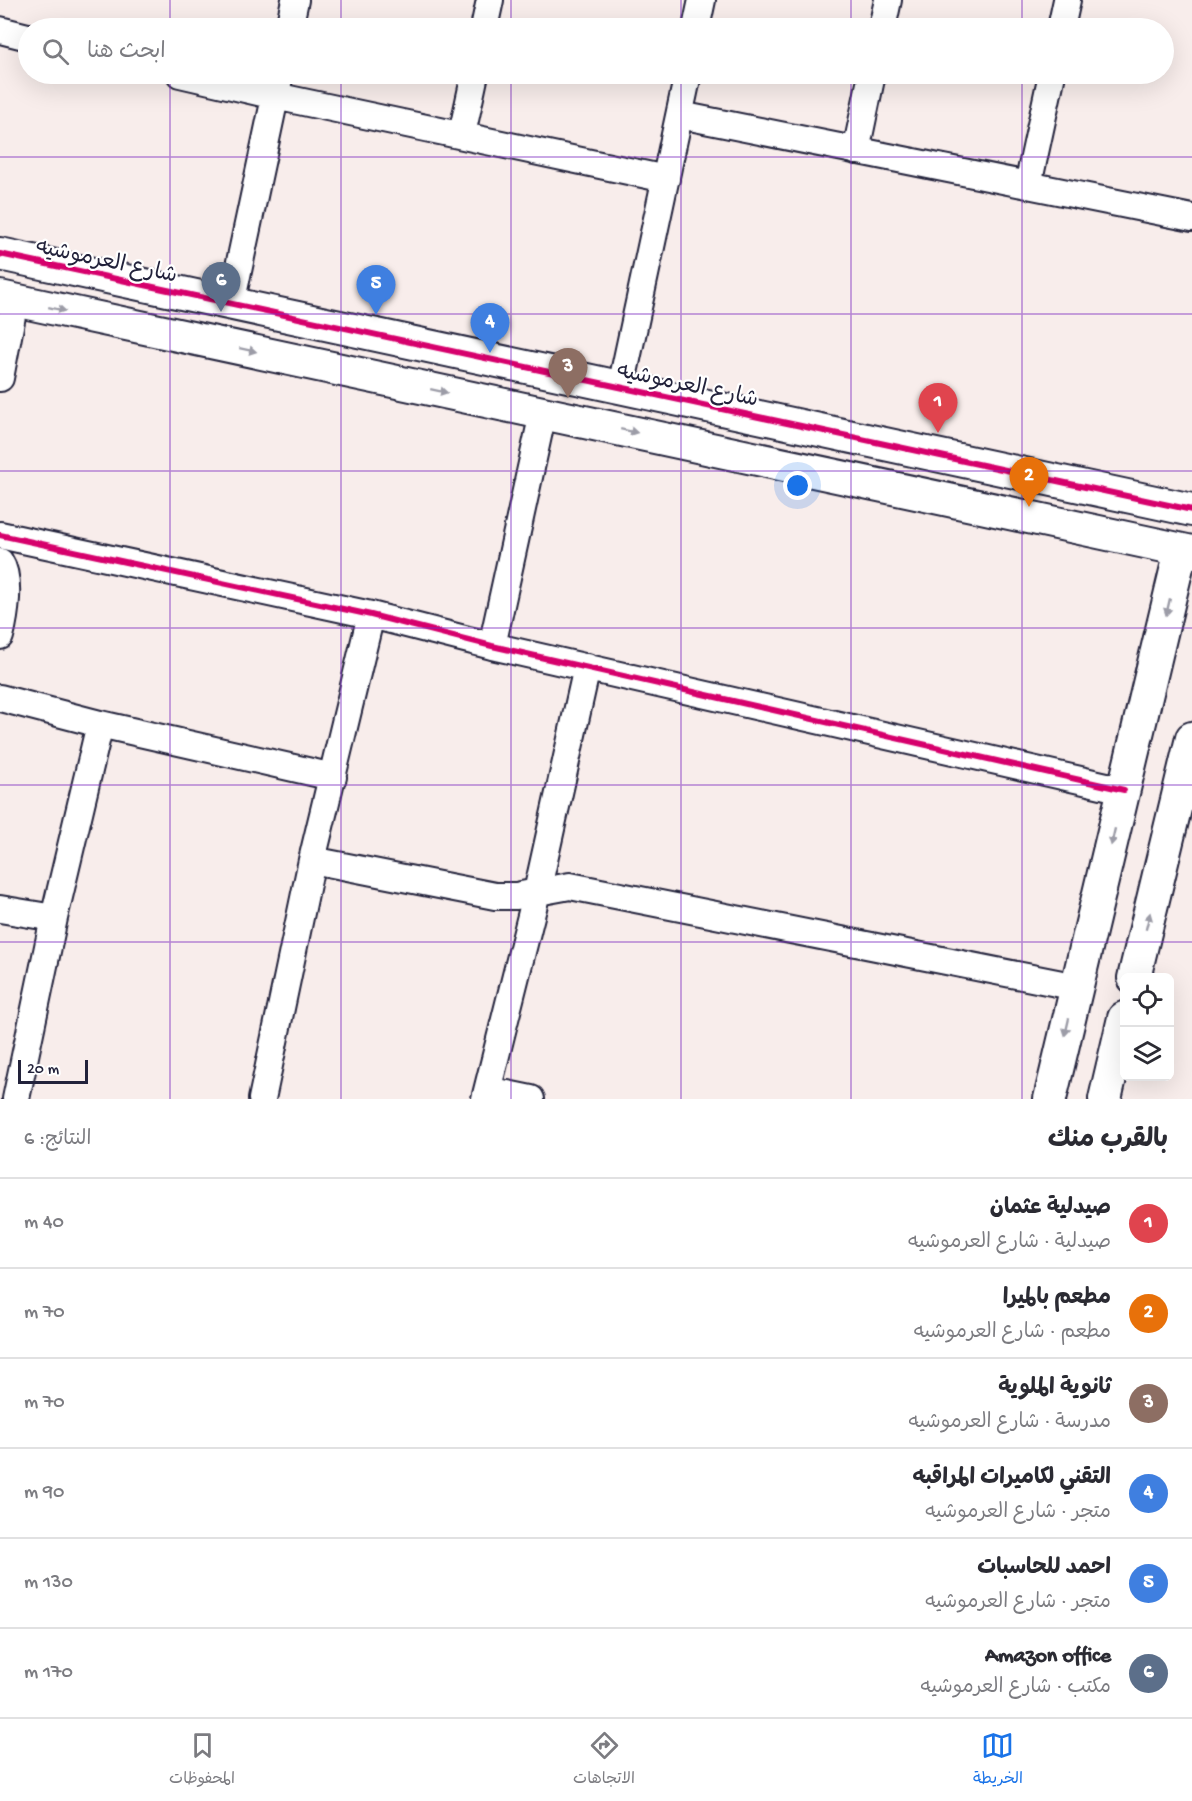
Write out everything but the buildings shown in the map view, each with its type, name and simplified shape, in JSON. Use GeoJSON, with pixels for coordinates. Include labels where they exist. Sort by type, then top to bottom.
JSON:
{"type":"FeatureCollection","features":[{"type":"Feature","properties":{"kind":"street"},"geometry":{"type":"LineString","coordinates":[[291,18],[295,0]]}},
{"type":"Feature","properties":{"kind":"street"},"geometry":{"type":"LineString","coordinates":[[486,18],[490,0]]}},
{"type":"Feature","properties":{"kind":"street"},"geometry":{"type":"LineString","coordinates":[[698,18],[702,0]]}},
{"type":"Feature","properties":{"kind":"street"},"geometry":{"type":"LineString","coordinates":[[884,18],[888,0]]}},
{"type":"Feature","properties":{"kind":"street"},"geometry":{"type":"LineString","coordinates":[[1063,18],[1067,0]]}},
{"type":"Feature","properties":{"kind":"street"},"geometry":{"type":"LineString","coordinates":[[0,30],[18,34]]}},
{"type":"Feature","properties":{"kind":"street"},"geometry":{"type":"LineString","coordinates":[[462,134],[473,84]]}},
{"type":"Feature","properties":{"kind":"street"},"geometry":{"type":"LineString","coordinates":[[621,387],[686,84]]}},
{"type":"Feature","properties":{"kind":"street"},"geometry":{"type":"LineString","coordinates":[[856,151],[870,84]]}},
{"type":"Feature","properties":{"kind":"street"},"geometry":{"type":"LineString","coordinates":[[1028,185],[1050,84]]}},
{"type":"Feature","properties":{"kind":"street"},"geometry":{"type":"LineString","coordinates":[[231,304],[277,85],[462,134],[666,179]]}},
{"type":"Feature","properties":{"kind":"street"},"geometry":{"type":"LineString","coordinates":[[680,115],[1192,218]]}},
{"type":"Feature","properties":{"kind":"street","name":"شارع العرموشيه"},"geometry":{"type":"LineString","coordinates":[[0,254],[1192,510]]}},
{"type":"Feature","properties":{"kind":"street"},"geometry":{"type":"LineString","coordinates":[[0,378],[8,298],[1187,551],[1124,790],[1050,1099]]}},
{"type":"Feature","properties":{"kind":"street"},"geometry":{"type":"LineString","coordinates":[[471,398],[482,358]]}},
{"type":"Feature","properties":{"kind":"street"},"geometry":{"type":"LineString","coordinates":[[492,646],[543,413]]}},
{"type":"Feature","properties":{"kind":"street"},"geometry":{"type":"LineString","coordinates":[[0,535],[371,615],[492,646],[1124,790]]}},
{"type":"Feature","properties":{"kind":"street"},"geometry":{"type":"LineString","coordinates":[[0,562],[4,568],[5,597],[0,636]]}},
{"type":"Feature","properties":{"kind":"street"},"geometry":{"type":"LineString","coordinates":[[262,1099],[312,860],[371,615]]}},
{"type":"Feature","properties":{"kind":"street"},"geometry":{"type":"LineString","coordinates":[[531,1099],[486,1094],[537,892],[587,667]]}},
{"type":"Feature","properties":{"kind":"street"},"geometry":{"type":"LineString","coordinates":[[0,698],[100,724],[333,777]]}},
{"type":"Feature","properties":{"kind":"street"},"geometry":{"type":"LineString","coordinates":[[16,1099],[54,918],[100,724]]}},
{"type":"Feature","properties":{"kind":"street"},"geometry":{"type":"LineString","coordinates":[[1135,973],[1185,801],[1192,738]]}},
{"type":"Feature","properties":{"kind":"street"},"geometry":{"type":"LineString","coordinates":[[312,860],[495,896],[516,896],[558,886],[582,888],[1077,987]]}},
{"type":"Feature","properties":{"kind":"street"},"geometry":{"type":"LineString","coordinates":[[0,909],[54,918]]}},
{"type":"Feature","properties":{"kind":"street"},"geometry":{"type":"LineString","coordinates":[[1105,1099],[1123,1027]]}},
{"type":"Feature","properties":{"kind":"cycle path"},"geometry":{"type":"LineString","coordinates":[[0,254],[1192,510]]}},
{"type":"Feature","properties":{"kind":"cycle path"},"geometry":{"type":"LineString","coordinates":[[0,535],[371,615],[492,646],[1124,790]]}},
{"type":"Feature","properties":{"kind":"place","name":"Amazon office"},"geometry":{"type":"Point","coordinates":[221,312]}},
{"type":"Feature","properties":{"kind":"place","name":"احمد للحاسبات"},"geometry":{"type":"Point","coordinates":[376,315]}},
{"type":"Feature","properties":{"kind":"place","name":"التقني لكاميرات المراقبه"},"geometry":{"type":"Point","coordinates":[490,353]}},
{"type":"Feature","properties":{"kind":"place","name":"ثانوية الملوية"},"geometry":{"type":"Point","coordinates":[568,398]}},
{"type":"Feature","properties":{"kind":"place","name":"صيدلية عثمان"},"geometry":{"type":"Point","coordinates":[938,433]}},
{"type":"Feature","properties":{"kind":"place","name":"مطعم بالميرا"},"geometry":{"type":"Point","coordinates":[1029,507]}}]}
